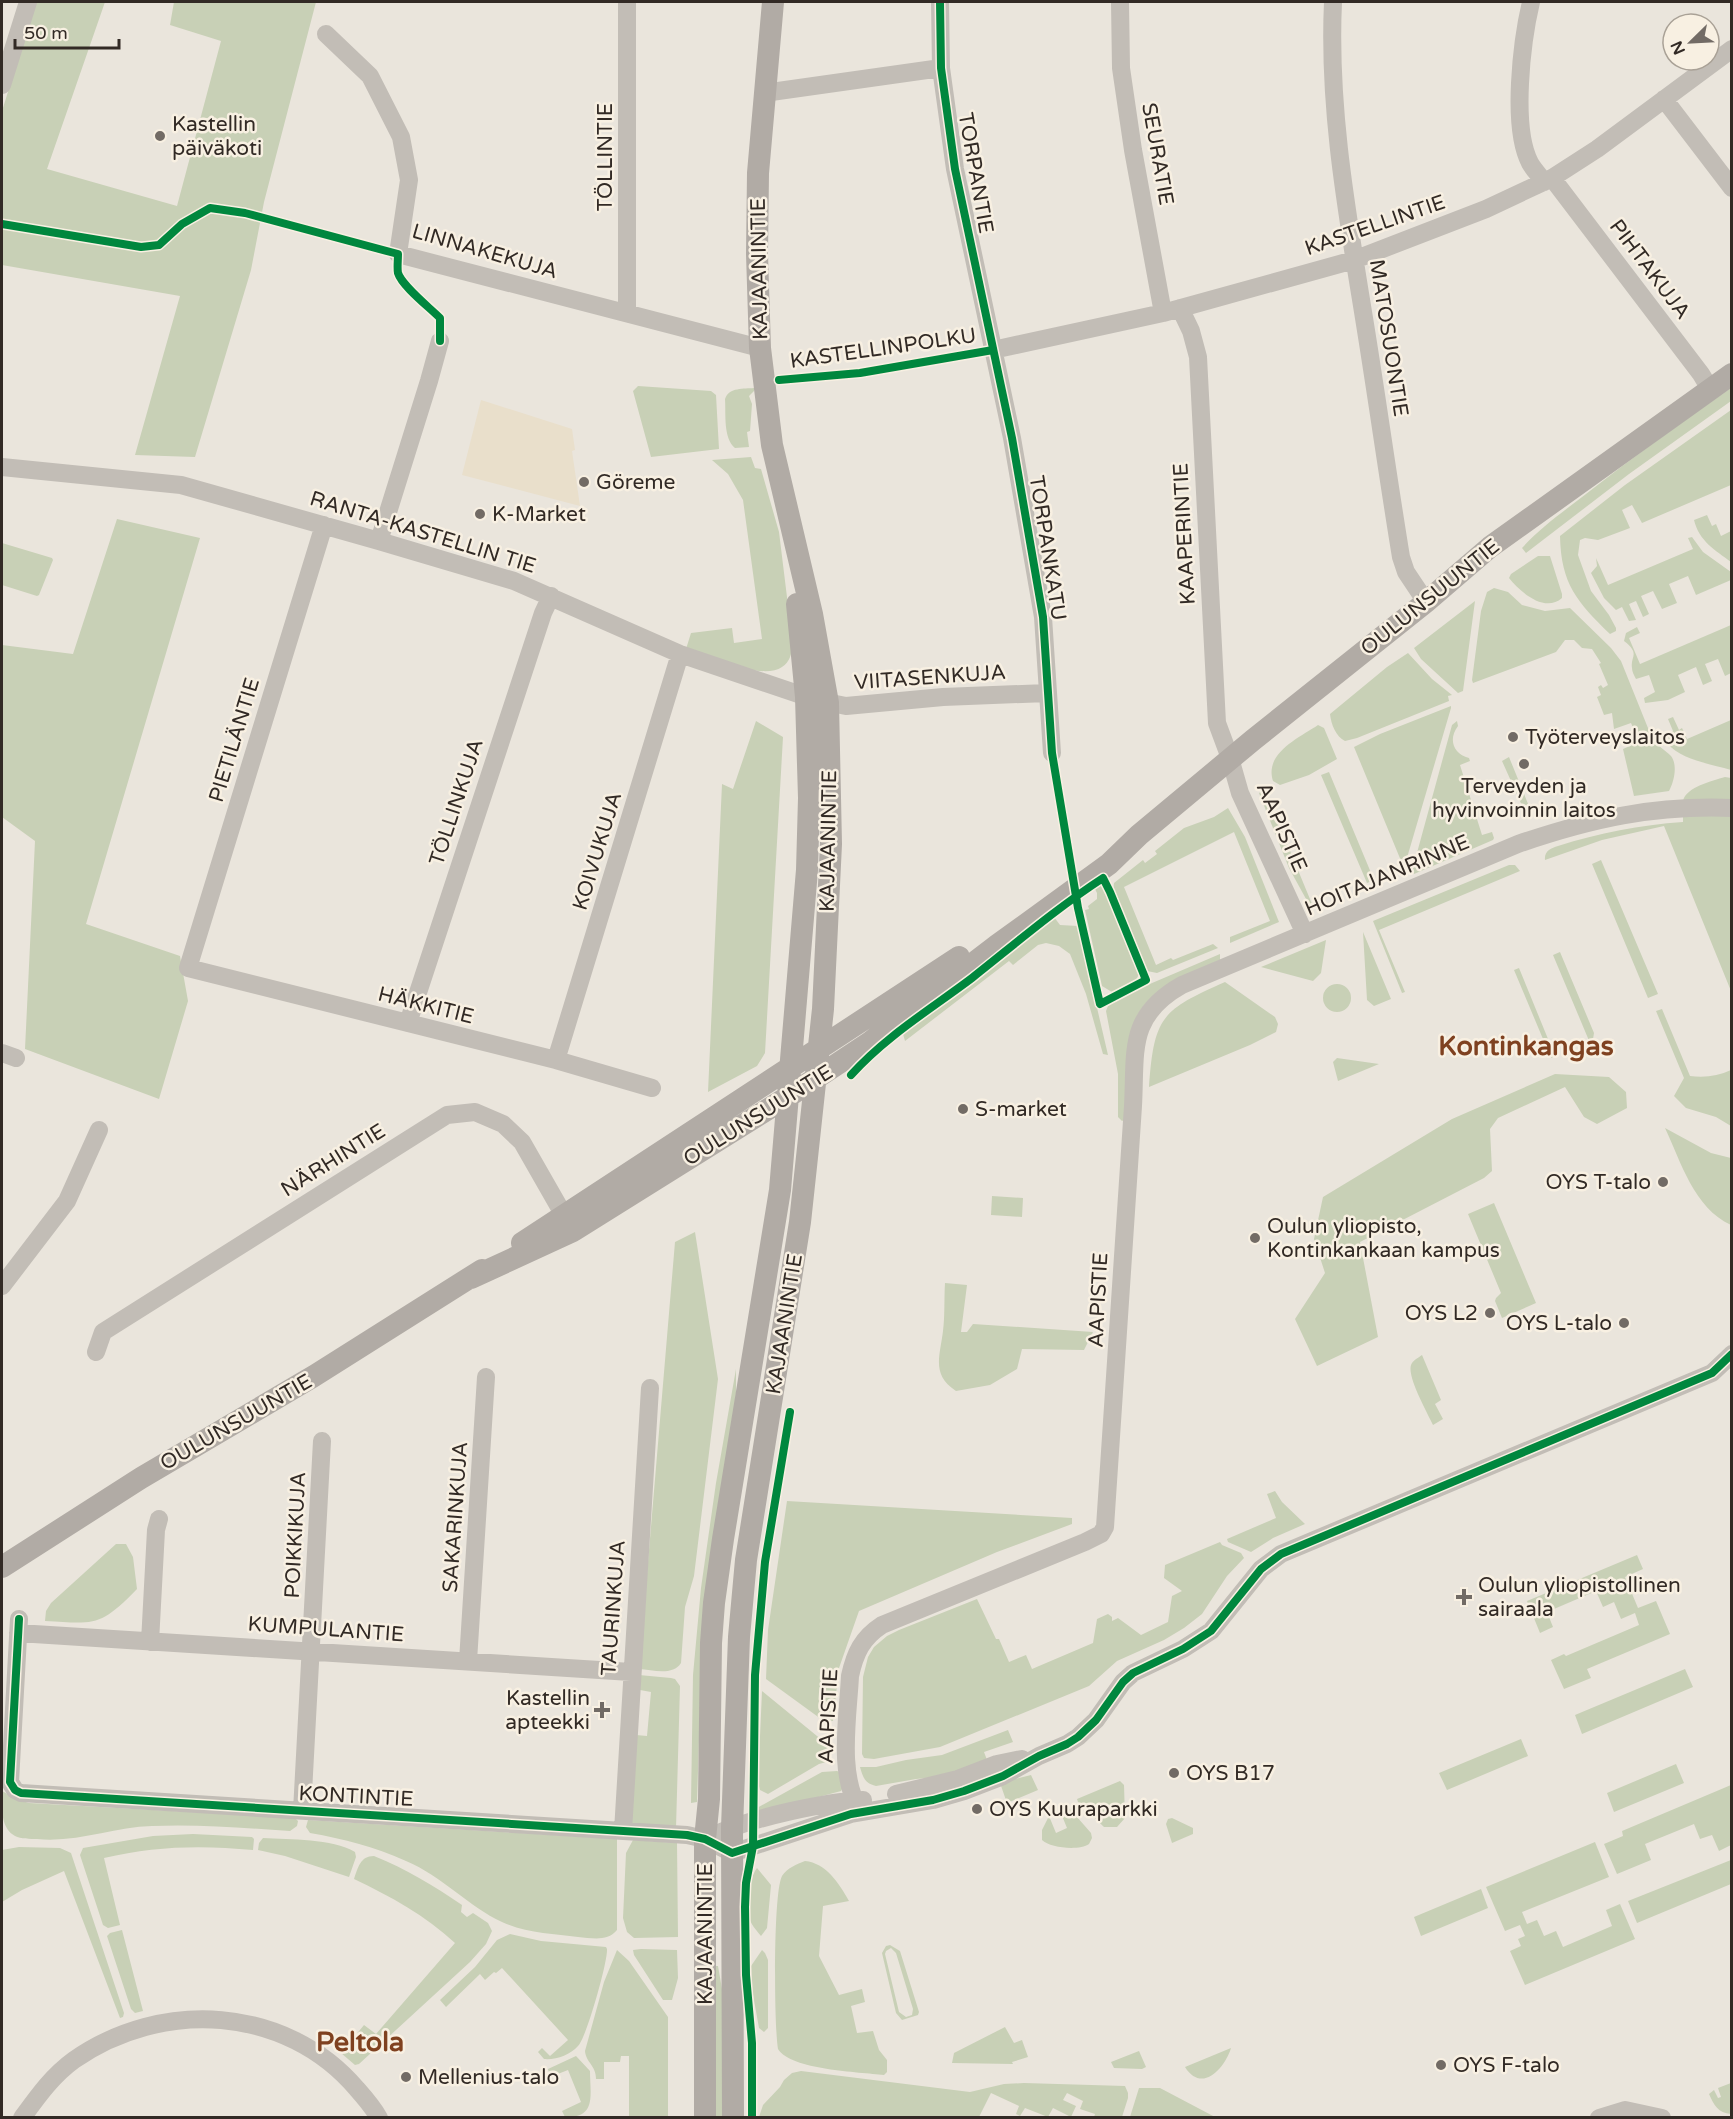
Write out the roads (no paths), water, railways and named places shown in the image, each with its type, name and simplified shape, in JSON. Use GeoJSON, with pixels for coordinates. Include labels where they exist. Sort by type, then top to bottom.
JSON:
{"type":"FeatureCollection","features":[{"type":"Feature","properties":{"kind":"main road","name":"KAJAANINTIE"},"geometry":{"type":"LineString","coordinates":[[733,2118],[732,1828],[739,1637],[746,1560],[800,1222],[819,1048],[831,844],[817,700],[792,534],[772,445],[760,348],[757,254],[758,173],[773,2]]}},
{"type":"Feature","properties":{"kind":"main road","name":"OULUNSUUNTIE"},"geometry":{"type":"LineString","coordinates":[[2,1568],[141,1478],[314,1376],[471,1278],[789,1096],[869,1043],[996,946],[1109,864],[1139,835],[1230,758],[1426,602],[1490,547],[1731,374]]}},
{"type":"Feature","properties":{"kind":"main road","name":"KAJAANINTIE"},"geometry":{"type":"LineString","coordinates":[[705,2118],[705,1839],[709,1798],[711,1642],[714,1603],[780,1190],[807,870],[809,798],[817,700]]}},
{"type":"Feature","properties":{"kind":"main road","name":"OULUNSUUNTIE"},"geometry":{"type":"LineString","coordinates":[[568,1223],[819,1048],[989,937],[1100,852],[1139,835]]}},
{"type":"Feature","properties":{"kind":"street"},"geometry":{"type":"LineString","coordinates":[[2,85],[28,2]]}},
{"type":"Feature","properties":{"kind":"street","name":"TÖLLINTIE"},"geometry":{"type":"LineString","coordinates":[[627,2],[627,312]]}},
{"type":"Feature","properties":{"kind":"street","name":"TORPANTIE"},"geometry":{"type":"LineString","coordinates":[[940,2],[941,68],[955,169],[993,350]]}},
{"type":"Feature","properties":{"kind":"street","name":"SEURATIE"},"geometry":{"type":"LineString","coordinates":[[1120,2],[1120,68],[1133,150],[1171,310]]}},
{"type":"Feature","properties":{"kind":"street","name":"MATOSUONTIE"},"geometry":{"type":"LineString","coordinates":[[1333,2],[1331,54],[1334,104],[1354,260],[1401,557],[1406,572],[1426,602]]}},
{"type":"Feature","properties":{"kind":"street","name":"PIHTAKUJA"},"geometry":{"type":"LineString","coordinates":[[1531,2],[1521,60],[1520,100],[1523,138],[1530,162],[1548,180],[1695,366],[1710,389]]}},
{"type":"Feature","properties":{"kind":"street","name":"LINNAKEKUJA"},"geometry":{"type":"LineString","coordinates":[[326,34],[370,76],[401,137],[409,180],[398,254],[760,348]]}},
{"type":"Feature","properties":{"kind":"street","name":"KASTELLINTIE"},"geometry":{"type":"LineString","coordinates":[[993,350],[1171,310],[1354,260],[1486,209],[1548,180],[1597,149],[1731,49]]}},
{"type":"Feature","properties":{"kind":"street"},"geometry":{"type":"LineString","coordinates":[[764,93],[941,68]]}},
{"type":"Feature","properties":{"kind":"street"},"geometry":{"type":"LineString","coordinates":[[1665,99],[1731,188]]}},
{"type":"Feature","properties":{"kind":"street","name":"KAAPERINTIE"},"geometry":{"type":"LineString","coordinates":[[1171,310],[1191,331],[1198,357],[1216,723],[1230,758]]}},
{"type":"Feature","properties":{"kind":"street"},"geometry":{"type":"LineString","coordinates":[[379,541],[440,340]]}},
{"type":"Feature","properties":{"kind":"street","name":"TORPANKATU"},"geometry":{"type":"LineString","coordinates":[[993,350],[1012,438],[1043,617],[1052,753]]}},
{"type":"Feature","properties":{"kind":"street","name":"RANTA-KASTELLIN TIE"},"geometry":{"type":"LineString","coordinates":[[2,467],[181,485],[324,525],[514,581],[680,654],[817,700]]}},
{"type":"Feature","properties":{"kind":"street","name":"PIETILÄNTIE"},"geometry":{"type":"LineString","coordinates":[[188,968],[324,525]]}},
{"type":"Feature","properties":{"kind":"street","name":"TÖLLINKUJA"},"geometry":{"type":"LineString","coordinates":[[408,1023],[550,596]]}},
{"type":"Feature","properties":{"kind":"street","name":"KOIVUKUJA"},"geometry":{"type":"LineString","coordinates":[[556,1060],[680,654]]}},
{"type":"Feature","properties":{"kind":"street","name":"VIITASENKUJA"},"geometry":{"type":"LineString","coordinates":[[817,700],[846,706],[943,697],[1047,693]]}},
{"type":"Feature","properties":{"kind":"street","name":"AAPISTIE"},"geometry":{"type":"LineString","coordinates":[[855,1809],[846,1766],[850,1676],[853,1662],[863,1641],[882,1625],[1085,1542],[1101,1534],[1105,1527],[1135,1049],[1139,1028],[1149,1010],[1163,995],[1305,934],[1240,793],[1230,758]]}},
{"type":"Feature","properties":{"kind":"street","name":"HOITAJANRINNE"},"geometry":{"type":"LineString","coordinates":[[1305,934],[1518,844],[1552,832],[1629,813],[1678,808],[1731,808]]}},
{"type":"Feature","properties":{"kind":"street","name":"HÄKKITIE"},"geometry":{"type":"LineString","coordinates":[[188,968],[556,1060],[652,1088]]}},
{"type":"Feature","properties":{"kind":"street","name":"NÄRHINTIE"},"geometry":{"type":"LineString","coordinates":[[96,1352],[103,1332],[447,1115],[475,1112],[503,1124],[522,1142],[568,1223]]}},
{"type":"Feature","properties":{"kind":"street"},"geometry":{"type":"LineString","coordinates":[[2,1286],[67,1201],[99,1130]]}},
{"type":"Feature","properties":{"kind":"street"},"geometry":{"type":"LineString","coordinates":[[705,1839],[732,1828],[795,1811],[855,1809],[933,1800],[1003,1776],[1078,1737],[1096,1720],[1123,1682],[1133,1673],[1183,1649],[1211,1631],[1261,1569],[1281,1554],[1712,1372],[1731,1354]]}},
{"type":"Feature","properties":{"kind":"street","name":"SAKARINKUJA"},"geometry":{"type":"LineString","coordinates":[[468,1661],[486,1377]]}},
{"type":"Feature","properties":{"kind":"street","name":"TAURINKUJA"},"geometry":{"type":"LineString","coordinates":[[623,1831],[650,1388]]}},
{"type":"Feature","properties":{"kind":"street","name":"POIKKIKUJA"},"geometry":{"type":"LineString","coordinates":[[302,1811],[322,1441]]}},
{"type":"Feature","properties":{"kind":"street"},"geometry":{"type":"LineString","coordinates":[[150,1642],[156,1530],[159,1519]]}},
{"type":"Feature","properties":{"kind":"street","name":"KUMPULANTIE"},"geometry":{"type":"LineString","coordinates":[[10,1782],[18,1626],[150,1642],[312,1650],[631,1672]]}},
{"type":"Feature","properties":{"kind":"street","name":"KONTINTIE"},"geometry":{"type":"LineString","coordinates":[[10,1782],[15,1790],[21,1793],[687,1835],[705,1839]]}},
{"type":"Feature","properties":{"kind":"street"},"geometry":{"type":"LineString","coordinates":[[705,1839],[732,1853],[855,1809]]}},
{"type":"Feature","properties":{"kind":"street"},"geometry":{"type":"LineString","coordinates":[[22,2118],[56,2074],[107,2040],[133,2029],[166,2021],[200,2019],[232,2021],[263,2028],[297,2041],[329,2061],[349,2079],[379,2118]]}},
{"type":"Feature","properties":{"kind":"street"},"geometry":{"type":"LineString","coordinates":[[1599,2118],[1625,2110],[1662,2118]]}},
{"type":"Feature","properties":{"kind":"place","name":"Kastellin päiväkoti"},"geometry":{"type":"Point","coordinates":[160,136]}},
{"type":"Feature","properties":{"kind":"place","name":"Göreme"},"geometry":{"type":"Point","coordinates":[584,482]}},
{"type":"Feature","properties":{"kind":"place","name":"K-Market"},"geometry":{"type":"Point","coordinates":[480,514]}},
{"type":"Feature","properties":{"kind":"place","name":"Työterveyslaitos"},"geometry":{"type":"Point","coordinates":[1513,737]}},
{"type":"Feature","properties":{"kind":"place","name":"Terveyden ja hyvinvoinnin laitos"},"geometry":{"type":"Point","coordinates":[1524,764]}},
{"type":"Feature","properties":{"kind":"place","name":"S-market"},"geometry":{"type":"Point","coordinates":[963,1109]}},
{"type":"Feature","properties":{"kind":"place","name":"OYS T-talo"},"geometry":{"type":"Point","coordinates":[1663,1182]}},
{"type":"Feature","properties":{"kind":"place","name":"Oulun yliopisto, Kontinkankaan kampus"},"geometry":{"type":"Point","coordinates":[1255,1238]}},
{"type":"Feature","properties":{"kind":"place","name":"OYS L2"},"geometry":{"type":"Point","coordinates":[1490,1313]}},
{"type":"Feature","properties":{"kind":"place","name":"OYS L-talo"},"geometry":{"type":"Point","coordinates":[1624,1323]}},
{"type":"Feature","properties":{"kind":"place","name":"Oulun yliopistollinen sairaala"},"geometry":{"type":"Point","coordinates":[1464,1597]}},
{"type":"Feature","properties":{"kind":"place","name":"Kastellin apteekki"},"geometry":{"type":"Point","coordinates":[602,1710]}},
{"type":"Feature","properties":{"kind":"place","name":"OYS B17"},"geometry":{"type":"Point","coordinates":[1174,1773]}},
{"type":"Feature","properties":{"kind":"place","name":"OYS Kuuraparkki"},"geometry":{"type":"Point","coordinates":[977,1809]}},
{"type":"Feature","properties":{"kind":"place","name":"OYS F-talo"},"geometry":{"type":"Point","coordinates":[1441,2065]}},
{"type":"Feature","properties":{"kind":"place","name":"Mellenius-talo"},"geometry":{"type":"Point","coordinates":[406,2077]}},
{"type":"Feature","properties":{"kind":"district","name":"Kontinkangas"},"geometry":{"type":"Point","coordinates":[1526,1046]}},
{"type":"Feature","properties":{"kind":"district","name":"Peltola"},"geometry":{"type":"Point","coordinates":[360,2042]}}]}
